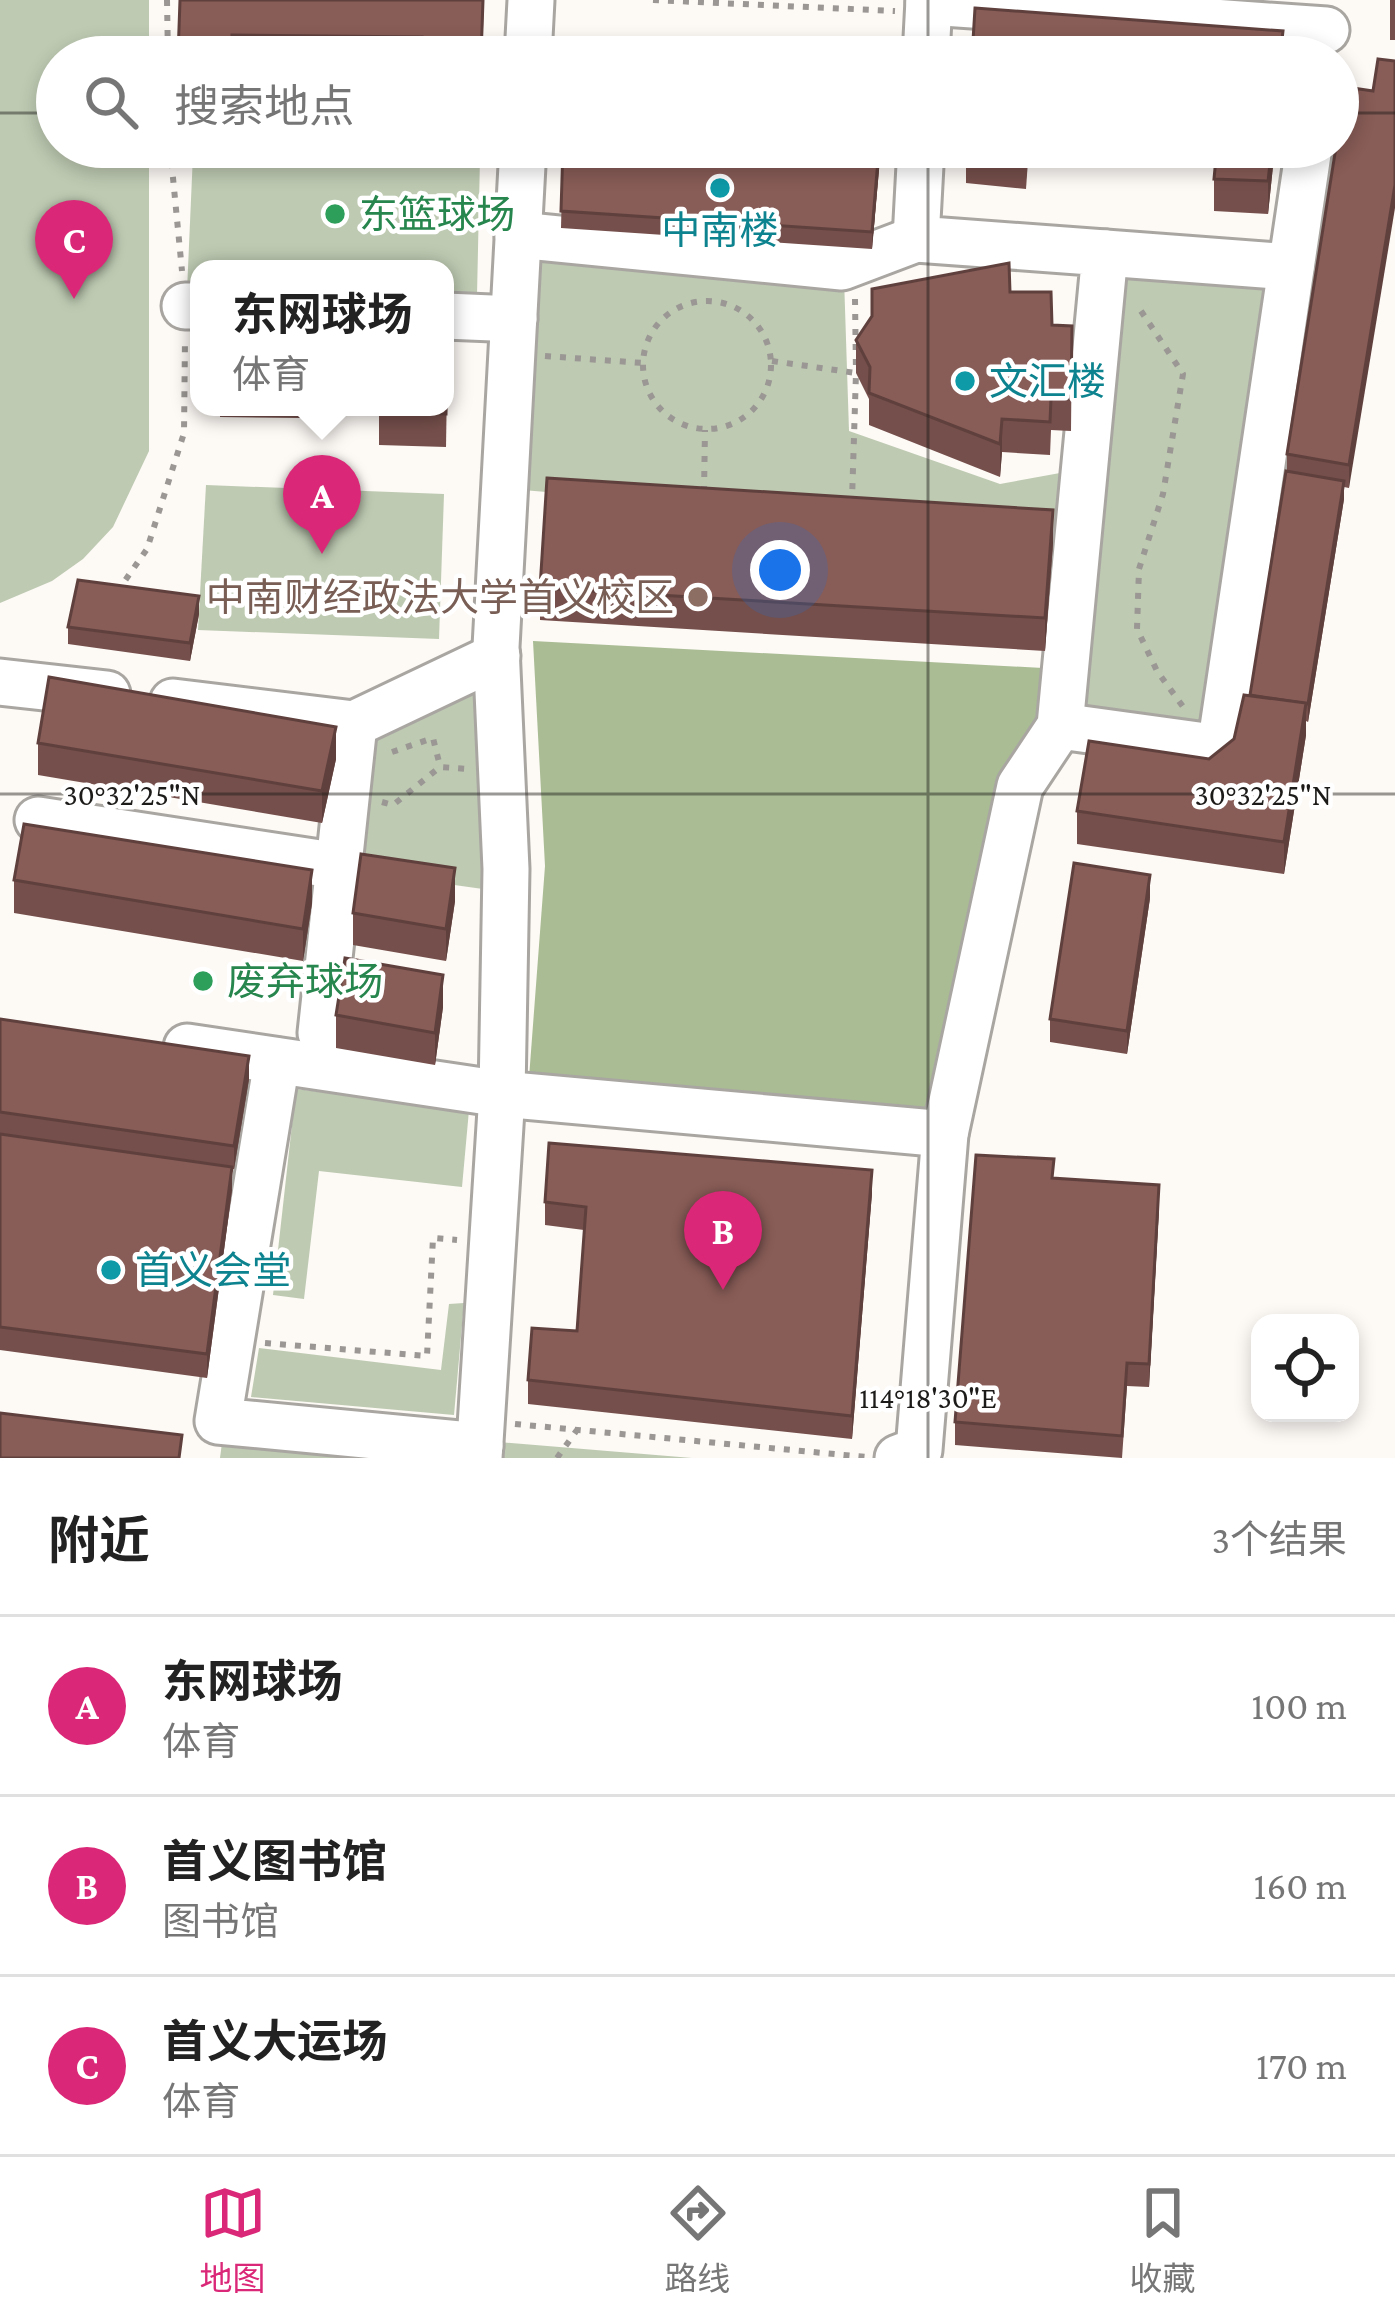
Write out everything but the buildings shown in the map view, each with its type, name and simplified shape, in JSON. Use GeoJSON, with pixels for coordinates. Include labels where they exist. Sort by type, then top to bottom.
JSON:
{"type":"FeatureCollection","features":[{"type":"Feature","properties":{"kind":"street"},"geometry":{"type":"LineString","coordinates":[[529,36],[531,0]]}},
{"type":"Feature","properties":{"kind":"street"},"geometry":{"type":"LineString","coordinates":[[928,18],[1328,29]]}},
{"type":"Feature","properties":{"kind":"street"},"geometry":{"type":"LineString","coordinates":[[277,1061],[218,1421],[480,1442],[502,1094],[506,869],[496,656],[522,168]]}},
{"type":"Feature","properties":{"kind":"street"},"geometry":{"type":"LineString","coordinates":[[916,238],[920,168]]}},
{"type":"Feature","properties":{"kind":"street"},"geometry":{"type":"LineString","coordinates":[[1060,726],[1220,748],[1306,168]]}},
{"type":"Feature","properties":{"kind":"street"},"geometry":{"type":"LineString","coordinates":[[518,235],[842,266],[916,238],[1292,268]]}},
{"type":"Feature","properties":{"kind":"street"},"geometry":{"type":"LineString","coordinates":[[898,1458],[919,1450],[945,1134],[1020,787],[1060,726],[1105,253]]}},
{"type":"Feature","properties":{"kind":"street"},"geometry":{"type":"LineString","coordinates":[[454,319],[513,336]]}},
{"type":"Feature","properties":{"kind":"street"},"geometry":{"type":"LineString","coordinates":[[0,682],[354,724],[496,656]]}},
{"type":"Feature","properties":{"kind":"street"},"geometry":{"type":"LineString","coordinates":[[321,1033],[354,724]]}},
{"type":"Feature","properties":{"kind":"street"},"geometry":{"type":"LineString","coordinates":[[38,820],[339,866]]}},
{"type":"Feature","properties":{"kind":"street"},"geometry":{"type":"LineString","coordinates":[[138,1040],[502,1094],[945,1134]]}},
{"type":"Feature","properties":{"kind":"path"},"geometry":{"type":"LineString","coordinates":[[167,0],[168,36]]}},
{"type":"Feature","properties":{"kind":"path"},"geometry":{"type":"LineString","coordinates":[[652,0],[928,18]]}},
{"type":"Feature","properties":{"kind":"path"},"geometry":{"type":"LineString","coordinates":[[173,168],[190,292]]}},
{"type":"Feature","properties":{"kind":"path"},"geometry":{"type":"LineString","coordinates":[[851,512],[854,262]]}},
{"type":"Feature","properties":{"kind":"path"},"geometry":{"type":"LineString","coordinates":[[701,301],[741,310],[767,340],[772,361],[761,401],[746,417],[705,430],[665,414],[651,397],[644,363],[651,334],[664,318],[701,301]]}},
{"type":"Feature","properties":{"kind":"path"},"geometry":{"type":"LineString","coordinates":[[1141,311],[1183,374],[1163,494],[1139,569],[1137,629],[1157,671],[1211,747]]}},
{"type":"Feature","properties":{"kind":"path"},"geometry":{"type":"LineString","coordinates":[[513,336],[644,363]]}},
{"type":"Feature","properties":{"kind":"path"},"geometry":{"type":"LineString","coordinates":[[108,604],[147,549],[184,433],[190,338]]}},
{"type":"Feature","properties":{"kind":"path"},"geometry":{"type":"LineString","coordinates":[[772,361],[856,373]]}},
{"type":"Feature","properties":{"kind":"path"},"geometry":{"type":"LineString","coordinates":[[704,498],[705,430]]}},
{"type":"Feature","properties":{"kind":"path"},"geometry":{"type":"LineString","coordinates":[[378,764],[393,749],[433,738],[440,767]]}},
{"type":"Feature","properties":{"kind":"path"},"geometry":{"type":"LineString","coordinates":[[346,798],[393,805],[440,767],[502,766]]}},
{"type":"Feature","properties":{"kind":"path"},"geometry":{"type":"LineString","coordinates":[[232,1340],[427,1357],[433,1238],[492,1243]]}},
{"type":"Feature","properties":{"kind":"path"},"geometry":{"type":"LineString","coordinates":[[480,1442],[577,1430],[872,1458]]}},
{"type":"Feature","properties":{"kind":"path"},"geometry":{"type":"LineString","coordinates":[[557,1458],[577,1430]]}},
{"type":"Feature","properties":{"kind":"green space"},"geometry":{"type":"Polygon","coordinates":[[[0,0],[149,0],[149,36],[36,36],[36,168],[149,168],[149,451],[113,527],[83,559],[52,581],[0,603],[0,0]]]}},
{"type":"Feature","properties":{"kind":"green space","name":"东篮球场"},"geometry":{"type":"Polygon","coordinates":[[[192,168],[480,168],[477,295],[454,295],[454,260],[190,260],[187,291],[192,168]]]}},
{"type":"Feature","properties":{"kind":"green space"},"geometry":{"type":"Polygon","coordinates":[[[525,242],[844,278],[849,431],[1000,484],[1071,471],[1065,536],[511,489],[525,242]]]}},
{"type":"Feature","properties":{"kind":"green space"},"geometry":{"type":"Polygon","coordinates":[[[1118,264],[1277,276],[1208,736],[1071,717],[1118,264]]]}},
{"type":"Feature","properties":{"kind":"green space"},"geometry":{"type":"Polygon","coordinates":[[[206,485],[444,494],[439,639],[198,630],[206,485]]]}},
{"type":"Feature","properties":{"kind":"green space"},"geometry":{"type":"Polygon","coordinates":[[[533,641],[1043,668],[1043,716],[936,1115],[529,1078],[545,866],[533,641]]]}},
{"type":"Feature","properties":{"kind":"green space"},"geometry":{"type":"Polygon","coordinates":[[[488,681],[483,889],[347,870],[374,730],[488,681]]]}},
{"type":"Feature","properties":{"kind":"green space"},"geometry":{"type":"Polygon","coordinates":[[[296,1089],[469,1110],[462,1187],[319,1171],[304,1299],[273,1295],[296,1089]]]}},
{"type":"Feature","properties":{"kind":"green space"},"geometry":{"type":"Polygon","coordinates":[[[464,1303],[454,1415],[251,1397],[259,1348],[441,1370],[449,1304],[464,1303]]]}},
{"type":"Feature","properties":{"kind":"green space"},"geometry":{"type":"Polygon","coordinates":[[[224,1428],[469,1458],[220,1458],[224,1428]]]}},
{"type":"Feature","properties":{"kind":"green space"},"geometry":{"type":"Polygon","coordinates":[[[498,1442],[692,1458],[497,1458],[498,1442]]]}},
{"type":"Feature","properties":{"kind":"place","name":"中南楼"},"geometry":{"type":"Point","coordinates":[720,188]}},
{"type":"Feature","properties":{"kind":"place","name":"东篮球场"},"geometry":{"type":"Point","coordinates":[335,214]}},
{"type":"Feature","properties":{"kind":"place","name":"首义大运场"},"geometry":{"type":"Point","coordinates":[74,299]}},
{"type":"Feature","properties":{"kind":"place","name":"文汇楼"},"geometry":{"type":"Point","coordinates":[965,381]}},
{"type":"Feature","properties":{"kind":"place","name":"东网球场"},"geometry":{"type":"Point","coordinates":[322,554]}},
{"type":"Feature","properties":{"kind":"place","name":"中南财经政法大学首义校区"},"geometry":{"type":"Point","coordinates":[698,597]}},
{"type":"Feature","properties":{"kind":"place","name":"废弃球场"},"geometry":{"type":"Point","coordinates":[203,981]}},
{"type":"Feature","properties":{"kind":"place","name":"首义会堂"},"geometry":{"type":"Point","coordinates":[111,1270]}},
{"type":"Feature","properties":{"kind":"place","name":"首义图书馆"},"geometry":{"type":"Point","coordinates":[723,1290]}}]}
